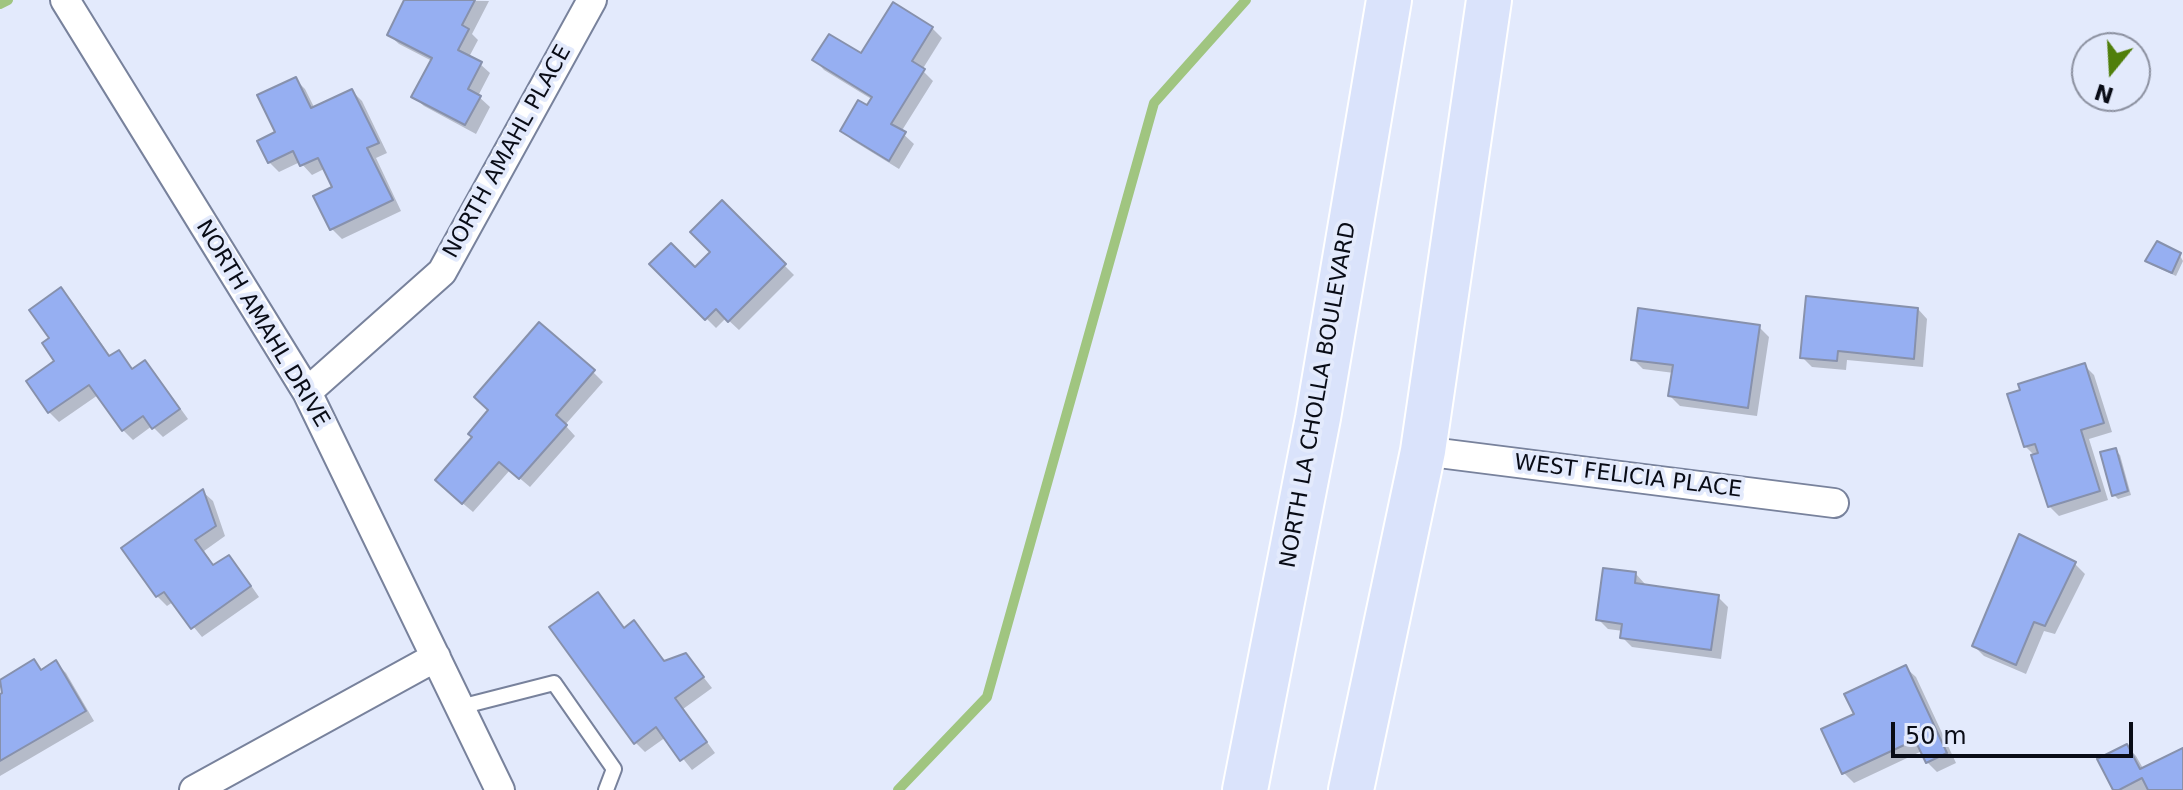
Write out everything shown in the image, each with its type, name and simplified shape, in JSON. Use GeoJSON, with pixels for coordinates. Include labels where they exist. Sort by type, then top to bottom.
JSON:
{"type":"FeatureCollection","features":[{"type":"Feature","properties":{"kind":"main road","name":"NORTH LA CHOLLA BOULEVARD"},"geometry":{"type":"LineString","coordinates":[[1245,790],[1318,418],[1389,0]]}},
{"type":"Feature","properties":{"kind":"main road"},"geometry":{"type":"LineString","coordinates":[[1351,790],[1423,451],[1489,0]]}},
{"type":"Feature","properties":{"kind":"street","name":"NORTH AMAHL DRIVE"},"geometry":{"type":"LineString","coordinates":[[65,0],[307,392],[500,790]]}},
{"type":"Feature","properties":{"kind":"street","name":"NORTH AMAHL PLACE"},"geometry":{"type":"LineString","coordinates":[[307,392],[442,272],[592,0]]}},
{"type":"Feature","properties":{"kind":"street","name":"WEST FELICIA PLACE"},"geometry":{"type":"LineString","coordinates":[[1423,451],[1834,503]]}},
{"type":"Feature","properties":{"kind":"street"},"geometry":{"type":"LineString","coordinates":[[194,790],[436,657]]}},
{"type":"Feature","properties":{"kind":"lane"},"geometry":{"type":"LineString","coordinates":[[460,707],[554,683],[614,769],[606,790]]}},
{"type":"Feature","properties":{"kind":"building"},"geometry":{"type":"Polygon","coordinates":[[[404,0],[475,0],[462,25],[469,29],[458,50],[482,62],[468,89],[481,96],[465,125],[411,97],[432,58],[387,35],[404,0]]]}},
{"type":"Feature","properties":{"kind":"building"},"geometry":{"type":"Polygon","coordinates":[[[893,2],[933,27],[912,61],[925,69],[891,124],[906,132],[889,161],[840,131],[858,100],[867,105],[872,97],[812,60],[829,34],[861,53],[893,2]]]}},
{"type":"Feature","properties":{"kind":"building"},"geometry":{"type":"Polygon","coordinates":[[[296,77],[311,108],[352,89],[379,143],[367,148],[393,200],[330,230],[313,196],[332,187],[318,158],[300,166],[293,151],[268,163],[257,141],[275,132],[257,95],[296,77]]]}},
{"type":"Feature","properties":{"kind":"building"},"geometry":{"type":"Polygon","coordinates":[[[722,200],[786,264],[728,322],[716,309],[705,320],[649,264],[671,243],[695,267],[710,252],[690,232],[722,200]]]}},
{"type":"Feature","properties":{"kind":"building"},"geometry":{"type":"Polygon","coordinates":[[[2157,241],[2181,253],[2172,273],[2145,261],[2157,241]]]}},
{"type":"Feature","properties":{"kind":"building"},"geometry":{"type":"Polygon","coordinates":[[[61,287],[109,356],[119,350],[132,369],[145,360],[180,409],[152,429],[143,416],[122,431],[89,385],[48,413],[26,381],[54,361],[42,343],[49,338],[29,310],[61,287]]]}},
{"type":"Feature","properties":{"kind":"building"},"geometry":{"type":"Polygon","coordinates":[[[1806,296],[1918,308],[1914,359],[1838,351],[1837,361],[1800,358],[1806,296]]]}},
{"type":"Feature","properties":{"kind":"building"},"geometry":{"type":"Polygon","coordinates":[[[1638,308],[1760,325],[1748,408],[1668,396],[1673,365],[1631,360],[1638,308]]]}},
{"type":"Feature","properties":{"kind":"building"},"geometry":{"type":"Polygon","coordinates":[[[539,322],[595,370],[556,415],[567,425],[519,479],[499,462],[462,504],[435,480],[472,437],[468,434],[488,410],[474,397],[539,322]]]}},
{"type":"Feature","properties":{"kind":"building"},"geometry":{"type":"Polygon","coordinates":[[[2085,363],[2104,423],[2081,430],[2100,491],[2048,507],[2031,455],[2038,453],[2035,444],[2024,447],[2007,394],[2020,390],[2018,384],[2085,363]]]}},
{"type":"Feature","properties":{"kind":"building"},"geometry":{"type":"Polygon","coordinates":[[[2116,448],[2128,491],[2112,496],[2100,452],[2116,448]]]}},
{"type":"Feature","properties":{"kind":"building"},"geometry":{"type":"Polygon","coordinates":[[[203,489],[216,526],[195,540],[213,565],[229,555],[251,586],[191,629],[164,592],[156,597],[121,548],[203,489]]]}},
{"type":"Feature","properties":{"kind":"building"},"geometry":{"type":"Polygon","coordinates":[[[2019,534],[2076,562],[2045,626],[2034,622],[2016,665],[1972,646],[2019,534]]]}},
{"type":"Feature","properties":{"kind":"building"},"geometry":{"type":"Polygon","coordinates":[[[1603,568],[1636,572],[1635,583],[1719,595],[1711,650],[1620,638],[1622,624],[1596,620],[1603,568]]]}},
{"type":"Feature","properties":{"kind":"building"},"geometry":{"type":"Polygon","coordinates":[[[598,592],[624,628],[634,620],[664,661],[686,653],[704,677],[675,698],[707,742],[680,761],[656,727],[634,744],[549,627],[598,592]]]}},
{"type":"Feature","properties":{"kind":"building"},"geometry":{"type":"Polygon","coordinates":[[[34,659],[41,670],[56,660],[86,711],[0,761],[0,680],[34,659]]]}},
{"type":"Feature","properties":{"kind":"building"},"geometry":{"type":"Polygon","coordinates":[[[1906,665],[1947,753],[1926,763],[1915,740],[1842,774],[1821,729],[1854,714],[1844,694],[1906,665]]]}},
{"type":"Feature","properties":{"kind":"building"},"geometry":{"type":"Polygon","coordinates":[[[2127,744],[2140,769],[2183,748],[2183,790],[2148,790],[2142,778],[2113,790],[2097,759],[2127,744]]]}},
{"type":"Feature","properties":{"kind":"waterway"},"geometry":{"type":"LineString","coordinates":[[0,4],[8,0]]}},
{"type":"Feature","properties":{"kind":"waterway"},"geometry":{"type":"LineString","coordinates":[[898,790],[987,697],[1154,103],[1246,0]]}}]}
